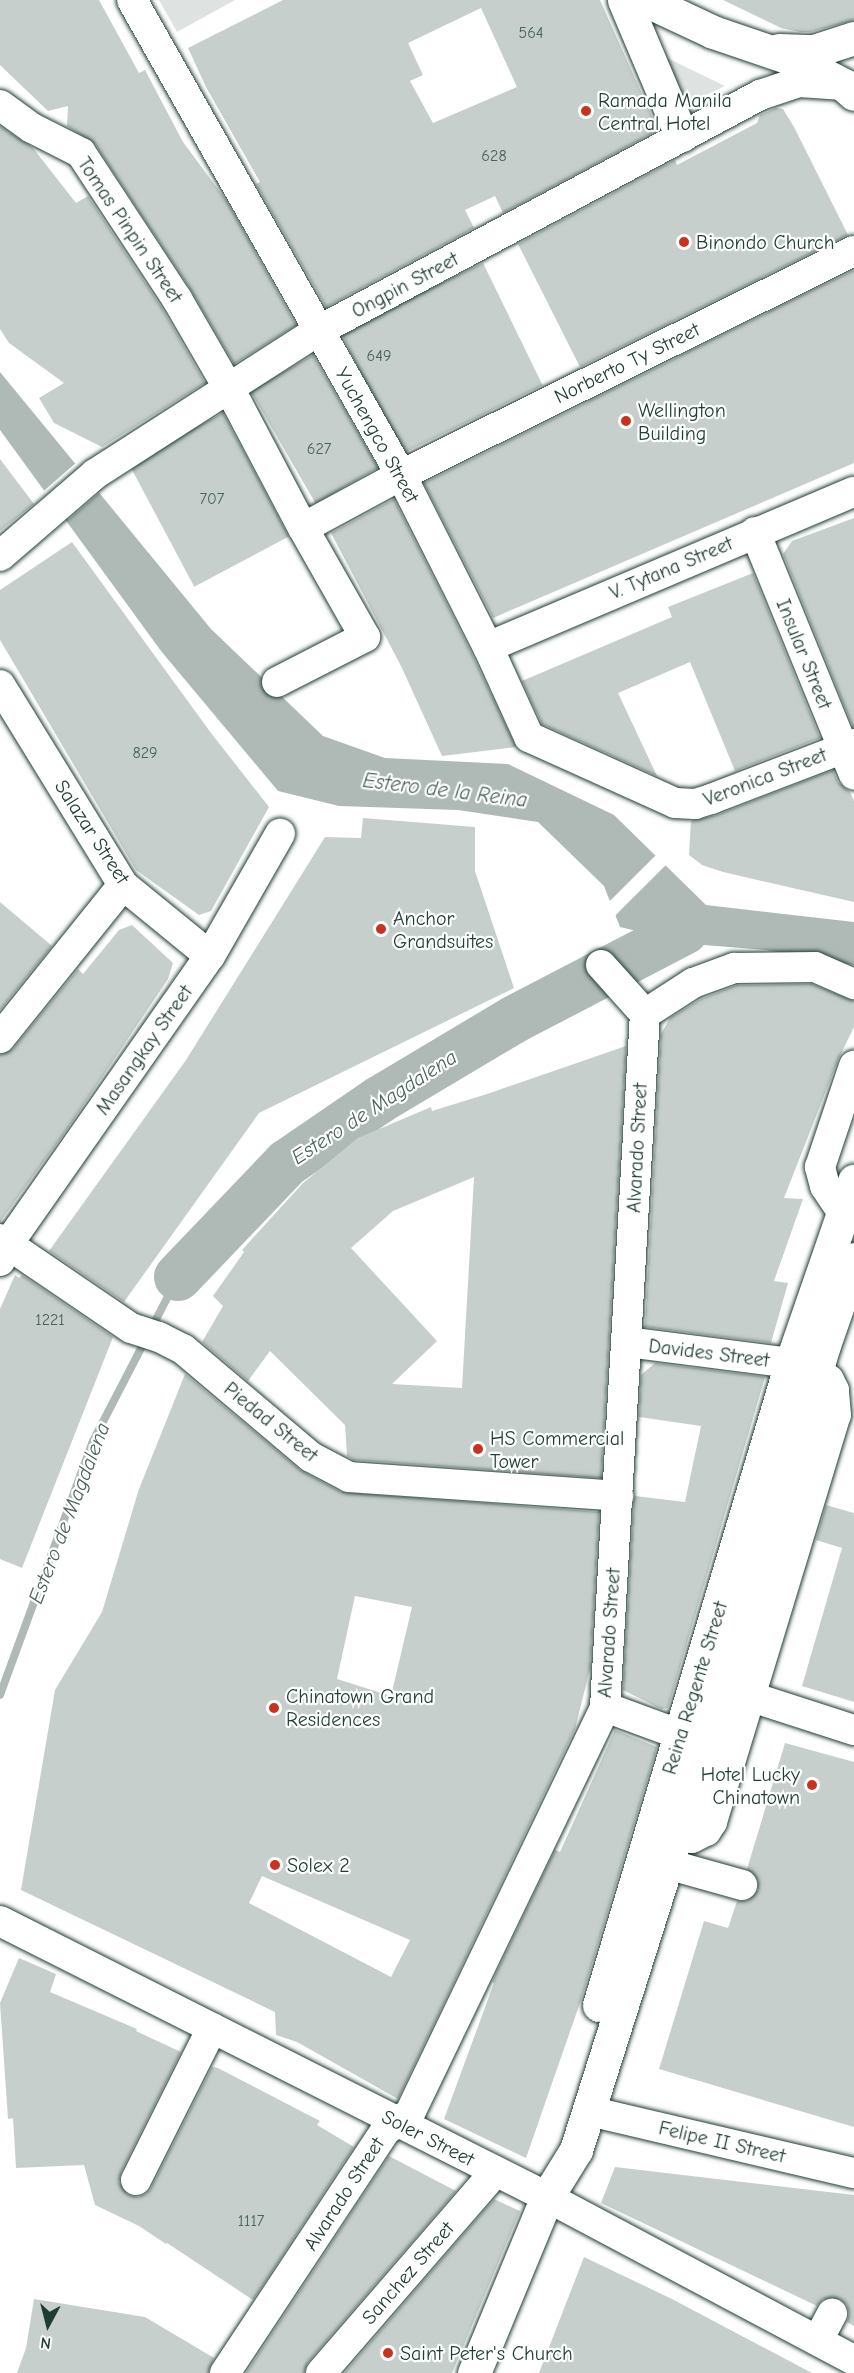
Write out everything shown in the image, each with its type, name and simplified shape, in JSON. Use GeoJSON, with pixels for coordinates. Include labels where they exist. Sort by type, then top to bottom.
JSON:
{"type":"FeatureCollection","features":[{"type":"Feature","properties":{"kind":"main road"},"geometry":{"type":"LineString","coordinates":[[624,0],[681,135]]}},
{"type":"Feature","properties":{"kind":"main road"},"geometry":{"type":"LineString","coordinates":[[645,0],[713,32],[798,60],[849,90]]}},
{"type":"Feature","properties":{"kind":"main road"},"geometry":{"type":"LineString","coordinates":[[766,50],[814,51],[854,38]]}},
{"type":"Feature","properties":{"kind":"main road","name":"Reina Regente Street"},"geometry":{"type":"LineString","coordinates":[[474,2373],[547,2197],[576,2150],[589,2111],[665,1843],[809,1370],[843,1213],[854,1181]]}},
{"type":"Feature","properties":{"kind":"main road","name":"Reina Regente Street"},"geometry":{"type":"LineString","coordinates":[[547,2197],[555,2150],[665,1843],[681,1735],[809,1370],[854,1259]]}},
{"type":"Feature","properties":{"kind":"street","name":"Yuchengco Street"},"geometry":{"type":"LineString","coordinates":[[132,0],[401,475],[488,647],[529,737],[675,804]]}},
{"type":"Feature","properties":{"kind":"street","name":"Ongpin Street"},"geometry":{"type":"LineString","coordinates":[[0,556],[95,474],[318,331],[681,135],[778,87],[799,82],[849,90]]}},
{"type":"Feature","properties":{"kind":"street","name":"Tomas Pinpin Street"},"geometry":{"type":"LineString","coordinates":[[0,105],[32,128],[81,153],[177,299],[365,637],[277,681]]}},
{"type":"Feature","properties":{"kind":"street","name":"Norberto Ty Street"},"geometry":{"type":"LineString","coordinates":[[303,528],[401,475],[854,251]]}},
{"type":"Feature","properties":{"kind":"street","name":"V. Tytana Street"},"geometry":{"type":"LineString","coordinates":[[488,647],[854,492]]}},
{"type":"Feature","properties":{"kind":"street","name":"Insular Street"},"geometry":{"type":"LineString","coordinates":[[755,532],[848,746],[854,776]]}},
{"type":"Feature","properties":{"kind":"street","name":"Salazar Street"},"geometry":{"type":"LineString","coordinates":[[0,685],[123,885],[210,956]]}},
{"type":"Feature","properties":{"kind":"street","name":"Veronica Street"},"geometry":{"type":"LineString","coordinates":[[675,804],[695,804],[711,799],[848,746]]}},
{"type":"Feature","properties":{"kind":"street","name":"Masangkay Street"},"geometry":{"type":"LineString","coordinates":[[3,1248],[210,956],[280,834]]}},
{"type":"Feature","properties":{"kind":"street"},"geometry":{"type":"LineString","coordinates":[[0,1038],[123,885]]}},
{"type":"Feature","properties":{"kind":"street"},"geometry":{"type":"LineString","coordinates":[[601,965],[645,1014],[693,983],[734,968],[815,967],[854,984]]}},
{"type":"Feature","properties":{"kind":"street","name":"Alvarado Street"},"geometry":{"type":"LineString","coordinates":[[225,2373],[386,2130],[410,2113],[604,1707],[645,1014]]}},
{"type":"Feature","properties":{"kind":"street"},"geometry":{"type":"LineString","coordinates":[[843,1213],[825,1186],[820,1167],[854,1066]]}},
{"type":"Feature","properties":{"kind":"street","name":"Piedad Street"},"geometry":{"type":"LineString","coordinates":[[3,1248],[131,1328],[159,1337],[183,1349],[311,1457],[349,1477],[618,1496]]}},
{"type":"Feature","properties":{"kind":"street"},"geometry":{"type":"LineString","coordinates":[[809,1370],[829,1367],[848,1312],[854,1307]]}},
{"type":"Feature","properties":{"kind":"street","name":"Davides Street"},"geometry":{"type":"LineString","coordinates":[[627,1342],[809,1370]]}},
{"type":"Feature","properties":{"kind":"street"},"geometry":{"type":"LineString","coordinates":[[764,1701],[854,1730]]}},
{"type":"Feature","properties":{"kind":"street"},"geometry":{"type":"LineString","coordinates":[[604,1707],[681,1735]]}},
{"type":"Feature","properties":{"kind":"street"},"geometry":{"type":"LineString","coordinates":[[665,1843],[742,1885]]}},
{"type":"Feature","properties":{"kind":"street","name":"Soler Street"},"geometry":{"type":"LineString","coordinates":[[0,1921],[547,2197],[854,2360]]}},
{"type":"Feature","properties":{"kind":"street"},"geometry":{"type":"LineString","coordinates":[[136,2180],[212,2028]]}},
{"type":"Feature","properties":{"kind":"street","name":"Felipe II Street"},"geometry":{"type":"LineString","coordinates":[[589,2111],[854,2173]]}},
{"type":"Feature","properties":{"kind":"street","name":"Sanchez Street"},"geometry":{"type":"LineString","coordinates":[[321,2373],[495,2172]]}},
{"type":"Feature","properties":{"kind":"street"},"geometry":{"type":"LineString","coordinates":[[818,2340],[832,2314]]}},
{"type":"Feature","properties":{"kind":"shaded area"},"geometry":{"type":"Polygon","coordinates":[[[159,0],[235,0],[177,32],[159,0]]]}},
{"type":"Feature","properties":{"kind":"shaded area"},"geometry":{"type":"Polygon","coordinates":[[[661,55],[725,86],[685,105],[661,55]]]}},
{"type":"Feature","properties":{"kind":"water","name":"Estero de la Reina"},"geometry":{"type":"Polygon","coordinates":[[[0,372],[211,629],[323,736],[385,758],[508,764],[614,815],[706,905],[854,922],[854,965],[766,950],[691,944],[620,927],[604,886],[538,822],[458,810],[339,806],[278,791],[161,651],[0,430],[0,372]]]}},
{"type":"Feature","properties":{"kind":"pier"},"geometry":{"type":"Polygon","coordinates":[[[78,461],[103,490],[68,520],[43,491],[78,461]]]}},
{"type":"Feature","properties":{"kind":"pier"},"geometry":{"type":"Polygon","coordinates":[[[658,853],[668,863],[608,923],[598,913],[658,853]]]}},
{"type":"Feature","properties":{"kind":"building"},"geometry":{"type":"Polygon","coordinates":[[[0,0],[99,0],[139,73],[145,70],[183,142],[226,200],[296,325],[234,364],[191,290],[95,144],[67,126],[68,106],[48,111],[0,65],[0,0]]]}},
{"type":"Feature","properties":{"kind":"building"},"geometry":{"type":"Polygon","coordinates":[[[283,0],[600,0],[658,130],[503,213],[495,196],[465,210],[474,228],[326,307],[256,184],[260,182],[206,87],[188,48],[283,0]],[[481,8],[408,43],[423,75],[410,81],[433,123],[517,87],[481,8]]]}},
{"type":"Feature","properties":{"kind":"building"},"geometry":{"type":"Polygon","coordinates":[[[723,0],[854,0],[854,20],[811,32],[800,32],[781,28],[723,0]]]}},
{"type":"Feature","properties":{"kind":"building","name":"Binondo Church"},"geometry":{"type":"Polygon","coordinates":[[[776,108],[783,109],[794,127],[848,235],[580,367],[518,244],[675,160],[677,165],[757,123],[760,115],[776,108]]]}},
{"type":"Feature","properties":{"kind":"building"},"geometry":{"type":"Polygon","coordinates":[[[0,126],[33,148],[76,203],[88,196],[162,308],[205,383],[102,447],[54,423],[39,398],[64,383],[9,343],[0,329],[0,126]]]}},
{"type":"Feature","properties":{"kind":"building"},"geometry":{"type":"Polygon","coordinates":[[[483,263],[543,385],[401,454],[341,332],[483,263]]]}},
{"type":"Feature","properties":{"kind":"building","name":"Wellington Building"},"geometry":{"type":"Polygon","coordinates":[[[854,270],[854,463],[493,618],[424,483],[854,270]]]}},
{"type":"Feature","properties":{"kind":"building"},"geometry":{"type":"Polygon","coordinates":[[[313,355],[378,468],[316,504],[251,391],[313,355]]]}},
{"type":"Feature","properties":{"kind":"building"},"geometry":{"type":"Polygon","coordinates":[[[223,413],[289,537],[194,587],[129,463],[223,413]]]}},
{"type":"Feature","properties":{"kind":"building"},"geometry":{"type":"Polygon","coordinates":[[[0,459],[34,504],[0,531],[0,459]]]}},
{"type":"Feature","properties":{"kind":"building"},"geometry":{"type":"Polygon","coordinates":[[[394,499],[516,747],[442,756],[401,666],[331,533],[394,499]]]}},
{"type":"Feature","properties":{"kind":"building"},"geometry":{"type":"Polygon","coordinates":[[[854,518],[853,727],[783,554],[792,541],[854,518]]]}},
{"type":"Feature","properties":{"kind":"building"},"geometry":{"type":"Polygon","coordinates":[[[72,542],[211,733],[269,807],[211,911],[199,915],[136,870],[0,640],[0,590],[72,542]]]}},
{"type":"Feature","properties":{"kind":"building"},"geometry":{"type":"Polygon","coordinates":[[[753,573],[820,738],[735,771],[690,662],[618,693],[657,776],[542,724],[522,681],[672,617],[668,607],[753,573]]]}},
{"type":"Feature","properties":{"kind":"building"},"geometry":{"type":"Polygon","coordinates":[[[833,770],[838,782],[850,792],[854,801],[854,902],[723,872],[702,865],[689,855],[691,821],[717,815],[833,770]]]}},
{"type":"Feature","properties":{"kind":"building","name":"Anchor Grandsuites"},"geometry":{"type":"Polygon","coordinates":[[[363,818],[475,827],[475,871],[514,988],[259,1113],[124,1302],[49,1251],[186,1060],[325,837],[361,838],[363,818]]]}},
{"type":"Feature","properties":{"kind":"building"},"geometry":{"type":"Polygon","coordinates":[[[0,902],[52,946],[0,1010],[0,902]]]}},
{"type":"Feature","properties":{"kind":"building"},"geometry":{"type":"Polygon","coordinates":[[[132,925],[173,963],[168,979],[68,1128],[0,1222],[0,1055],[13,1049],[78,969],[83,974],[119,930],[132,925]]]}},
{"type":"Feature","properties":{"kind":"building"},"geometry":{"type":"Polygon","coordinates":[[[812,984],[854,1001],[854,1027],[838,1060],[784,1198],[803,1199],[774,1281],[788,1283],[771,1343],[645,1327],[661,1034],[670,1018],[701,999],[737,985],[812,984]]]}},
{"type":"Feature","properties":{"kind":"building"},"geometry":{"type":"Polygon","coordinates":[[[626,1046],[601,1478],[354,1460],[347,1456],[345,1425],[270,1351],[248,1381],[202,1342],[223,1306],[213,1296],[244,1252],[242,1250],[303,1183],[358,1138],[431,1107],[432,1111],[626,1046]],[[474,1177],[393,1211],[351,1248],[437,1341],[392,1384],[462,1388],[474,1177]]]}},
{"type":"Feature","properties":{"kind":"building"},"geometry":{"type":"Polygon","coordinates":[[[15,1275],[19,1278],[22,1275],[113,1337],[22,1568],[0,1559],[0,1309],[15,1275]]]}},
{"type":"Feature","properties":{"kind":"building"},"geometry":{"type":"Polygon","coordinates":[[[655,1363],[765,1377],[668,1708],[661,1709],[623,1690],[634,1500],[635,1496],[685,1502],[701,1426],[639,1417],[641,1375],[655,1363]]]}},
{"type":"Feature","properties":{"kind":"building"},"geometry":{"type":"Polygon","coordinates":[[[185,1374],[300,1470],[341,1492],[599,1512],[590,1669],[575,1729],[398,2099],[297,2042],[276,2035],[275,2012],[21,1890],[55,1690],[102,1612],[139,1489],[185,1374]],[[355,1596],[337,1679],[391,1696],[412,1607],[355,1596]],[[262,1876],[249,1903],[391,1977],[410,1940],[262,1876]]]}},
{"type":"Feature","properties":{"kind":"building"},"geometry":{"type":"Polygon","coordinates":[[[826,1505],[854,1513],[854,1702],[802,1686],[842,1548],[816,1540],[826,1505]]]}},
{"type":"Feature","properties":{"kind":"building"},"geometry":{"type":"Polygon","coordinates":[[[615,1730],[657,1747],[581,2000],[526,2158],[444,2119],[494,1983],[492,1982],[555,1850],[560,1852],[615,1730]]]}},
{"type":"Feature","properties":{"kind":"building"},"geometry":{"type":"Polygon","coordinates":[[[785,1743],[854,1762],[854,2127],[659,2069],[704,1921],[728,1928],[737,1901],[747,1901],[758,1890],[758,1880],[747,1869],[785,1743]]]}},
{"type":"Feature","properties":{"kind":"building"},"geometry":{"type":"Polygon","coordinates":[[[19,1958],[56,1974],[50,1992],[137,2029],[136,2031],[181,2052],[121,2172],[119,2182],[128,2195],[138,2197],[146,2194],[151,2188],[212,2067],[320,2121],[317,2125],[354,2147],[253,2300],[139,2226],[95,2205],[84,2165],[16,2168],[13,2118],[8,2119],[0,2003],[19,1958]]]}},
{"type":"Feature","properties":{"kind":"building"},"geometry":{"type":"Polygon","coordinates":[[[389,2156],[456,2191],[308,2362],[304,2373],[246,2373],[389,2156]]]}},
{"type":"Feature","properties":{"kind":"building"},"geometry":{"type":"Polygon","coordinates":[[[615,2167],[854,2195],[854,2326],[847,2322],[849,2314],[847,2305],[840,2299],[823,2299],[817,2306],[601,2203],[615,2167]]]}},
{"type":"Feature","properties":{"kind":"building"},"geometry":{"type":"Polygon","coordinates":[[[494,2199],[520,2211],[452,2373],[344,2373],[494,2199]]]}},
{"type":"Feature","properties":{"kind":"building"},"geometry":{"type":"Polygon","coordinates":[[[584,2257],[672,2299],[812,2373],[539,2373],[584,2257]]]}},
{"type":"Feature","properties":{"kind":"building"},"geometry":{"type":"Polygon","coordinates":[[[34,2299],[145,2317],[214,2358],[208,2373],[17,2373],[26,2348],[34,2299]]]}},
{"type":"Feature","properties":{"kind":"waterway","name":"Estero de Magdalena"},"geometry":{"type":"LineString","coordinates":[[178,1277],[287,1163],[379,1100],[515,1019],[684,931]]}},
{"type":"Feature","properties":{"kind":"waterway","name":"Estero de Magdalena"},"geometry":{"type":"LineString","coordinates":[[0,1695],[93,1441],[178,1277]]}},
{"type":"Feature","properties":{"kind":"place","name":"Ramada Manila Central Hotel"},"geometry":{"type":"Point","coordinates":[586,111]}},
{"type":"Feature","properties":{"kind":"place","name":"Binondo Church"},"geometry":{"type":"Point","coordinates":[684,242]}},
{"type":"Feature","properties":{"kind":"place","name":"Wellington Building"},"geometry":{"type":"Point","coordinates":[626,421]}},
{"type":"Feature","properties":{"kind":"place","name":"Anchor Grandsuites"},"geometry":{"type":"Point","coordinates":[381,929]}},
{"type":"Feature","properties":{"kind":"place","name":"HS Commercial Tower"},"geometry":{"type":"Point","coordinates":[478,1449]}},
{"type":"Feature","properties":{"kind":"place","name":"Chinatown Grand Residences"},"geometry":{"type":"Point","coordinates":[274,1708]}},
{"type":"Feature","properties":{"kind":"place","name":"Hotel Lucky Chinatown"},"geometry":{"type":"Point","coordinates":[812,1785]}},
{"type":"Feature","properties":{"kind":"place","name":"Solex 2"},"geometry":{"type":"Point","coordinates":[275,1865]}},
{"type":"Feature","properties":{"kind":"place","name":"Saint Peter's Church"},"geometry":{"type":"Point","coordinates":[388,2353]}}]}
